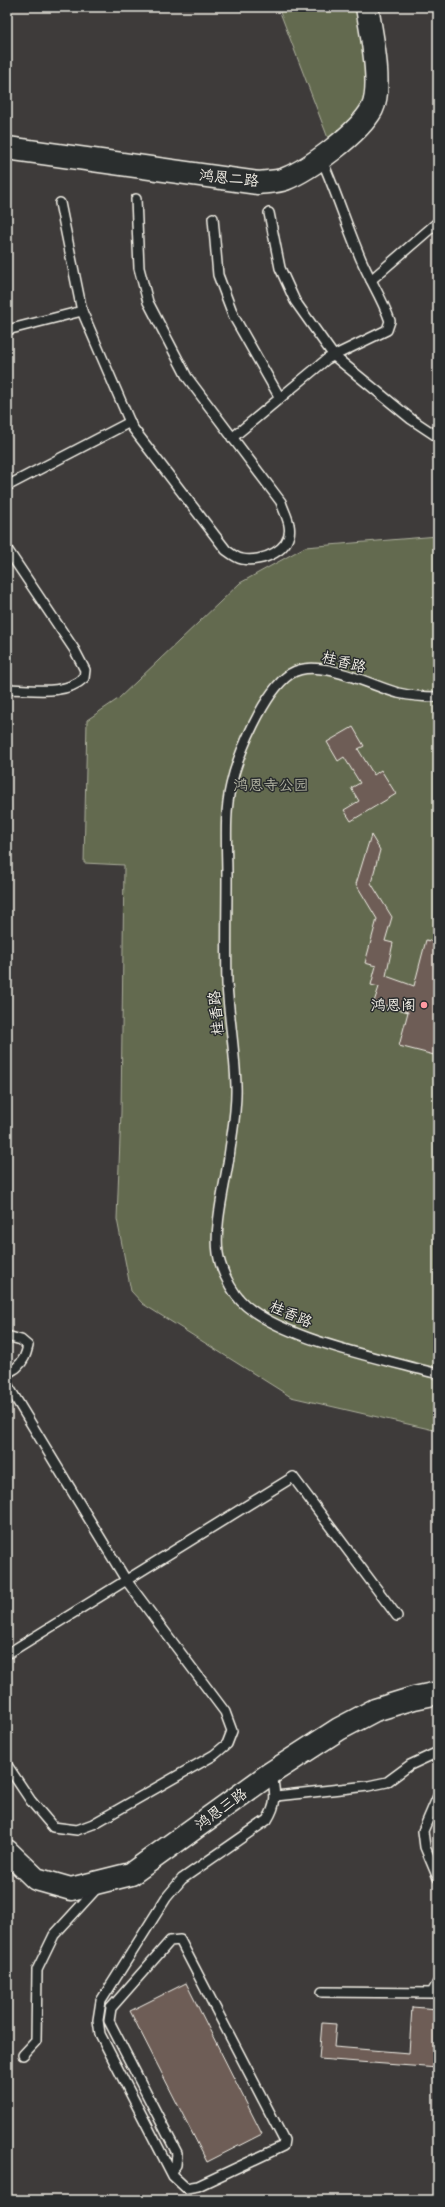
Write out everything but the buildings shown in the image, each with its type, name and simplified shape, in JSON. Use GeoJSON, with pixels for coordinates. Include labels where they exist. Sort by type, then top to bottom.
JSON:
{"type":"FeatureCollection","features":[{"type":"Feature","properties":{"kind":"street","name":"鸿恩二路"},"geometry":{"type":"LineString","coordinates":[[7,148],[258,183],[284,179],[321,158],[355,129],[372,109],[377,83],[367,7]]}},
{"type":"Feature","properties":{"kind":"street","name":"鸿恩三路"},"geometry":{"type":"LineString","coordinates":[[7,1851],[36,1879],[71,1889],[131,1874],[271,1773],[339,1728],[375,1710],[414,1698],[438,1694]]}},
{"type":"Feature","properties":{"kind":"lane"},"geometry":{"type":"LineString","coordinates":[[232,438],[334,356],[358,346],[387,330],[390,321],[358,253],[336,193],[321,158]]}},
{"type":"Feature","properties":{"kind":"lane"},"geometry":{"type":"LineString","coordinates":[[60,203],[82,311],[130,422],[226,550],[240,559],[257,560],[280,550],[288,538],[290,526],[280,502],[187,377],[148,302],[139,268],[136,200]]}},
{"type":"Feature","properties":{"kind":"lane"},"geometry":{"type":"LineString","coordinates":[[269,214],[280,268],[295,302],[334,356],[411,419],[438,437]]}},
{"type":"Feature","properties":{"kind":"lane"},"geometry":{"type":"LineString","coordinates":[[213,218],[218,275],[234,317],[280,398]]}},
{"type":"Feature","properties":{"kind":"lane"},"geometry":{"type":"LineString","coordinates":[[372,280],[438,222]]}},
{"type":"Feature","properties":{"kind":"lane"},"geometry":{"type":"LineString","coordinates":[[7,330],[82,311]]}},
{"type":"Feature","properties":{"kind":"lane"},"geometry":{"type":"LineString","coordinates":[[7,486],[130,422]]}},
{"type":"Feature","properties":{"kind":"lane"},"geometry":{"type":"LineString","coordinates":[[7,549],[74,649],[85,670],[84,678],[78,684],[65,689],[7,689]]}},
{"type":"Feature","properties":{"kind":"lane","name":"桂香路"},"geometry":{"type":"LineString","coordinates":[[438,697],[417,696],[397,692],[325,669],[308,668],[293,672],[279,683],[268,696],[258,714],[235,770],[227,809],[227,984],[236,1086],[236,1109],[218,1229],[218,1254],[225,1275],[237,1296],[254,1312],[294,1334],[438,1374]]}},
{"type":"Feature","properties":{"kind":"lane"},"geometry":{"type":"LineString","coordinates":[[7,1336],[21,1340],[28,1346],[25,1357],[17,1368],[9,1371],[7,1375]]}},
{"type":"Feature","properties":{"kind":"lane"},"geometry":{"type":"LineString","coordinates":[[7,1384],[126,1580],[225,1712],[232,1731],[227,1744],[207,1759],[93,1824],[77,1830],[53,1827],[31,1801],[7,1765]]}},
{"type":"Feature","properties":{"kind":"lane"},"geometry":{"type":"LineString","coordinates":[[7,1654],[293,1477],[397,1616]]}},
{"type":"Feature","properties":{"kind":"lane"},"geometry":{"type":"LineString","coordinates":[[276,1796],[368,1786],[387,1782],[410,1765],[438,1752]]}},
{"type":"Feature","properties":{"kind":"lane"},"geometry":{"type":"LineString","coordinates":[[170,2171],[176,2165],[177,2153],[109,2021],[111,2008],[170,1941],[180,1940],[284,2140],[283,2146],[198,2186],[186,2188],[173,2176],[170,2171],[100,2034],[98,2020],[101,2001],[166,1898],[182,1879],[267,1820],[273,1811],[276,1796],[271,1773]]}},
{"type":"Feature","properties":{"kind":"lane"},"geometry":{"type":"LineString","coordinates":[[438,1796],[423,1831],[426,1847],[438,1878]]}},
{"type":"Feature","properties":{"kind":"lane"},"geometry":{"type":"LineString","coordinates":[[23,2055],[36,2041],[37,1970],[54,1935],[104,1881]]}},
{"type":"Feature","properties":{"kind":"lane"},"geometry":{"type":"LineString","coordinates":[[322,1992],[432,1993],[438,1982]]}},
{"type":"Feature","properties":{"kind":"green space"},"geometry":{"type":"Polygon","coordinates":[[[278,7],[363,7],[374,89],[331,146],[278,7]]]}},
{"type":"Feature","properties":{"kind":"green space","name":"鸿恩寺公园"},"geometry":{"type":"Polygon","coordinates":[[[438,536],[438,1431],[291,1397],[143,1304],[131,1291],[117,1219],[121,1112],[124,865],[84,863],[87,720],[118,699],[240,583],[305,547],[438,536]]]}},
{"type":"Feature","properties":{"kind":"place","name":"鸿恩阁"},"geometry":{"type":"Point","coordinates":[424,1005]}}]}
